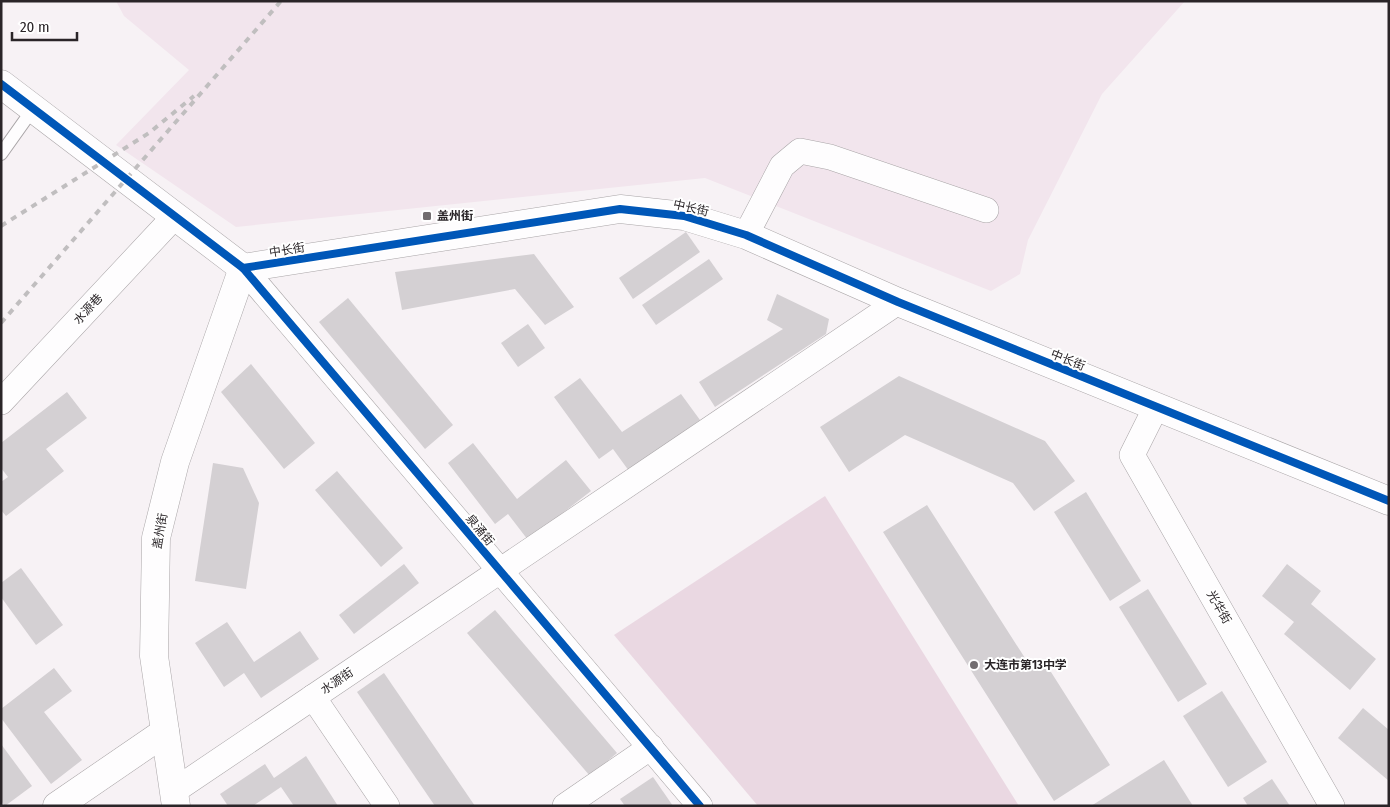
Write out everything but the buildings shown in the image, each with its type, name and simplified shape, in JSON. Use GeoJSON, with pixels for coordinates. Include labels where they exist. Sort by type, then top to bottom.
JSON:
{"type":"FeatureCollection","features":[{"type":"Feature","properties":{"kind":"street"},"geometry":{"type":"LineString","coordinates":[[1,84],[243,268]]}},
{"type":"Feature","properties":{"kind":"street"},"geometry":{"type":"LineString","coordinates":[[746,235],[782,166],[800,151],[830,157],[986,210]]}},
{"type":"Feature","properties":{"kind":"street","name":"中长街"},"geometry":{"type":"LineString","coordinates":[[243,268],[620,209],[684,216],[746,235],[898,302],[1389,501]]}},
{"type":"Feature","properties":{"kind":"street","name":"水源巷"},"geometry":{"type":"LineString","coordinates":[[1,402],[175,216]]}},
{"type":"Feature","properties":{"kind":"street","name":"泉涌街"},"geometry":{"type":"LineString","coordinates":[[243,268],[700,806]]}},
{"type":"Feature","properties":{"kind":"street","name":"盖州街"},"geometry":{"type":"LineString","coordinates":[[175,798],[154,656],[156,538],[175,462],[243,268]]}},
{"type":"Feature","properties":{"kind":"street","name":"水源街"},"geometry":{"type":"LineString","coordinates":[[175,798],[313,697],[898,302]]}},
{"type":"Feature","properties":{"kind":"street","name":"光华街"},"geometry":{"type":"LineString","coordinates":[[1156,408],[1132,455],[1332,806]]}},
{"type":"Feature","properties":{"kind":"street"},"geometry":{"type":"LineString","coordinates":[[313,697],[387,806]]}},
{"type":"Feature","properties":{"kind":"street"},"geometry":{"type":"LineString","coordinates":[[57,806],[165,732]]}},
{"type":"Feature","properties":{"kind":"street"},"geometry":{"type":"LineString","coordinates":[[565,806],[650,747]]}},
{"type":"Feature","properties":{"kind":"lane"},"geometry":{"type":"LineString","coordinates":[[1,154],[33,109]]}},
{"type":"Feature","properties":{"kind":"shaded area"},"geometry":{"type":"Polygon","coordinates":[[[116,1],[1185,1],[1102,94],[1028,240],[1020,274],[991,291],[705,178],[236,227],[116,145],[189,70],[124,16],[116,1]]]}},
{"type":"Feature","properties":{"kind":"shaded area"},"geometry":{"type":"Polygon","coordinates":[[[825,496],[1019,806],[758,806],[614,635],[825,496]]]}},
{"type":"Feature","properties":{"kind":"railway"},"geometry":{"type":"LineString","coordinates":[[1,323],[281,1]]}},
{"type":"Feature","properties":{"kind":"railway"},"geometry":{"type":"LineString","coordinates":[[1,226],[149,133],[194,96]]}},
{"type":"Feature","properties":{"kind":"cycle path"},"geometry":{"type":"LineString","coordinates":[[1,84],[243,268],[700,806]]}},
{"type":"Feature","properties":{"kind":"cycle path"},"geometry":{"type":"LineString","coordinates":[[243,268],[620,209],[684,216],[746,235],[898,302],[1389,501]]}},
{"type":"Feature","properties":{"kind":"place","name":"盖州街"},"geometry":{"type":"Point","coordinates":[427,216]}},
{"type":"Feature","properties":{"kind":"place","name":"大连市第13中学"},"geometry":{"type":"Point","coordinates":[974,665]}}]}
